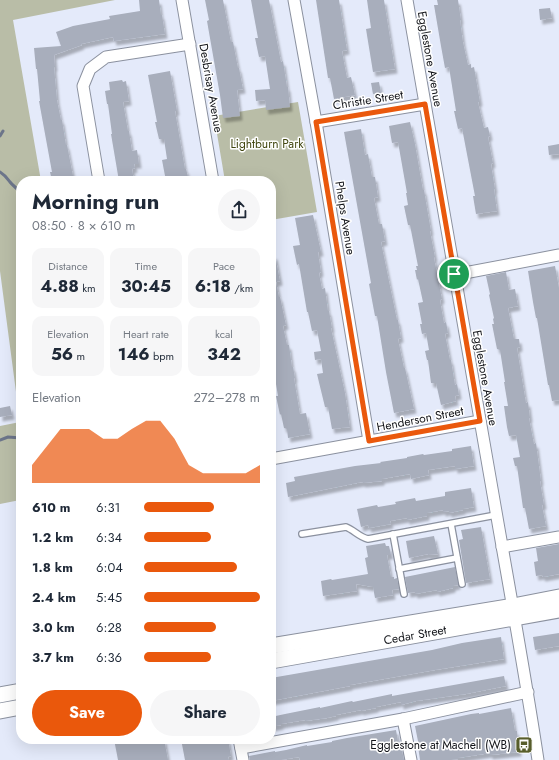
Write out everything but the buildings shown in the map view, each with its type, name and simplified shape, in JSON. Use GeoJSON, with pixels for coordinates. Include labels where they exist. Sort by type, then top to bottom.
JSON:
{"type":"FeatureCollection","features":[{"type":"Feature","properties":{"kind":"main road","name":"Cedar Street"},"geometry":{"type":"LineString","coordinates":[[276,660],[514,612],[559,597]]}},
{"type":"Feature","properties":{"kind":"main road","name":"Cedar Street"},"geometry":{"type":"LineString","coordinates":[[276,645],[514,612],[559,610]]}},
{"type":"Feature","properties":{"kind":"main road"},"geometry":{"type":"LineString","coordinates":[[0,696],[16,692]]}},
{"type":"Feature","properties":{"kind":"main road"},"geometry":{"type":"LineString","coordinates":[[0,711],[16,708]]}},
{"type":"Feature","properties":{"kind":"street","name":"Desbrisay Avenue"},"geometry":{"type":"LineString","coordinates":[[182,0],[212,176]]}},
{"type":"Feature","properties":{"kind":"street","name":"Phelps Avenue"},"geometry":{"type":"LineString","coordinates":[[294,0],[316,122],[369,441]]}},
{"type":"Feature","properties":{"kind":"street","name":"Egglestone Avenue"},"geometry":{"type":"LineString","coordinates":[[407,0],[496,516],[528,692],[538,760]]}},
{"type":"Feature","properties":{"kind":"street"},"geometry":{"type":"LineString","coordinates":[[98,176],[83,86],[90,69],[106,57],[190,44]]}},
{"type":"Feature","properties":{"kind":"street","name":"Christie Street"},"geometry":{"type":"LineString","coordinates":[[316,122],[425,104]]}},
{"type":"Feature","properties":{"kind":"street"},"geometry":{"type":"LineString","coordinates":[[454,274],[559,255]]}},
{"type":"Feature","properties":{"kind":"street","name":"Henderson Street"},"geometry":{"type":"LineString","coordinates":[[276,458],[480,421]]}},
{"type":"Feature","properties":{"kind":"street"},"geometry":{"type":"LineString","coordinates":[[502,547],[559,537]]}},
{"type":"Feature","properties":{"kind":"street"},"geometry":{"type":"LineString","coordinates":[[276,738],[403,719],[528,692]]}},
{"type":"Feature","properties":{"kind":"street"},"geometry":{"type":"LineString","coordinates":[[403,719],[411,760]]}},
{"type":"Feature","properties":{"kind":"street"},"geometry":{"type":"LineString","coordinates":[[240,744],[243,760]]}},
{"type":"Feature","properties":{"kind":"lane"},"geometry":{"type":"LineString","coordinates":[[302,534],[346,527],[368,539],[496,516]]}},
{"type":"Feature","properties":{"kind":"lane"},"geometry":{"type":"LineString","coordinates":[[451,524],[462,584]]}},
{"type":"Feature","properties":{"kind":"lane"},"geometry":{"type":"LineString","coordinates":[[393,534],[404,594]]}},
{"type":"Feature","properties":{"kind":"lane"},"geometry":{"type":"LineString","coordinates":[[399,569],[457,558]]}},
{"type":"Feature","properties":{"kind":"green space"},"geometry":{"type":"Polygon","coordinates":[[[0,0],[115,0],[13,20],[40,176],[16,176],[16,392],[0,271],[0,0]]]}},
{"type":"Feature","properties":{"kind":"green space","name":"Lightburn Park"},"geometry":{"type":"Polygon","coordinates":[[[298,102],[317,212],[276,219],[276,176],[224,176],[214,116],[298,102]]]}},
{"type":"Feature","properties":{"kind":"green space"},"geometry":{"type":"Polygon","coordinates":[[[16,423],[16,501],[0,504],[0,426],[16,423]]]}},
{"type":"Feature","properties":{"kind":"waterway"},"geometry":{"type":"LineString","coordinates":[[0,136],[3,131]]}},
{"type":"Feature","properties":{"kind":"waterway"},"geometry":{"type":"LineString","coordinates":[[0,172],[5,175],[16,188]]}},
{"type":"Feature","properties":{"kind":"waterway"},"geometry":{"type":"LineString","coordinates":[[0,440],[8,437],[16,438]]}},
{"type":"Feature","properties":{"kind":"place","name":"Egglestone at Machell (WB)"},"geometry":{"type":"Point","coordinates":[524,745]}},
{"type":"Feature","properties":{"kind":"route"},"geometry":{"type":"LineString","coordinates":[[425,104],[454,274],[480,421],[369,441],[316,122],[425,104]]}}]}
